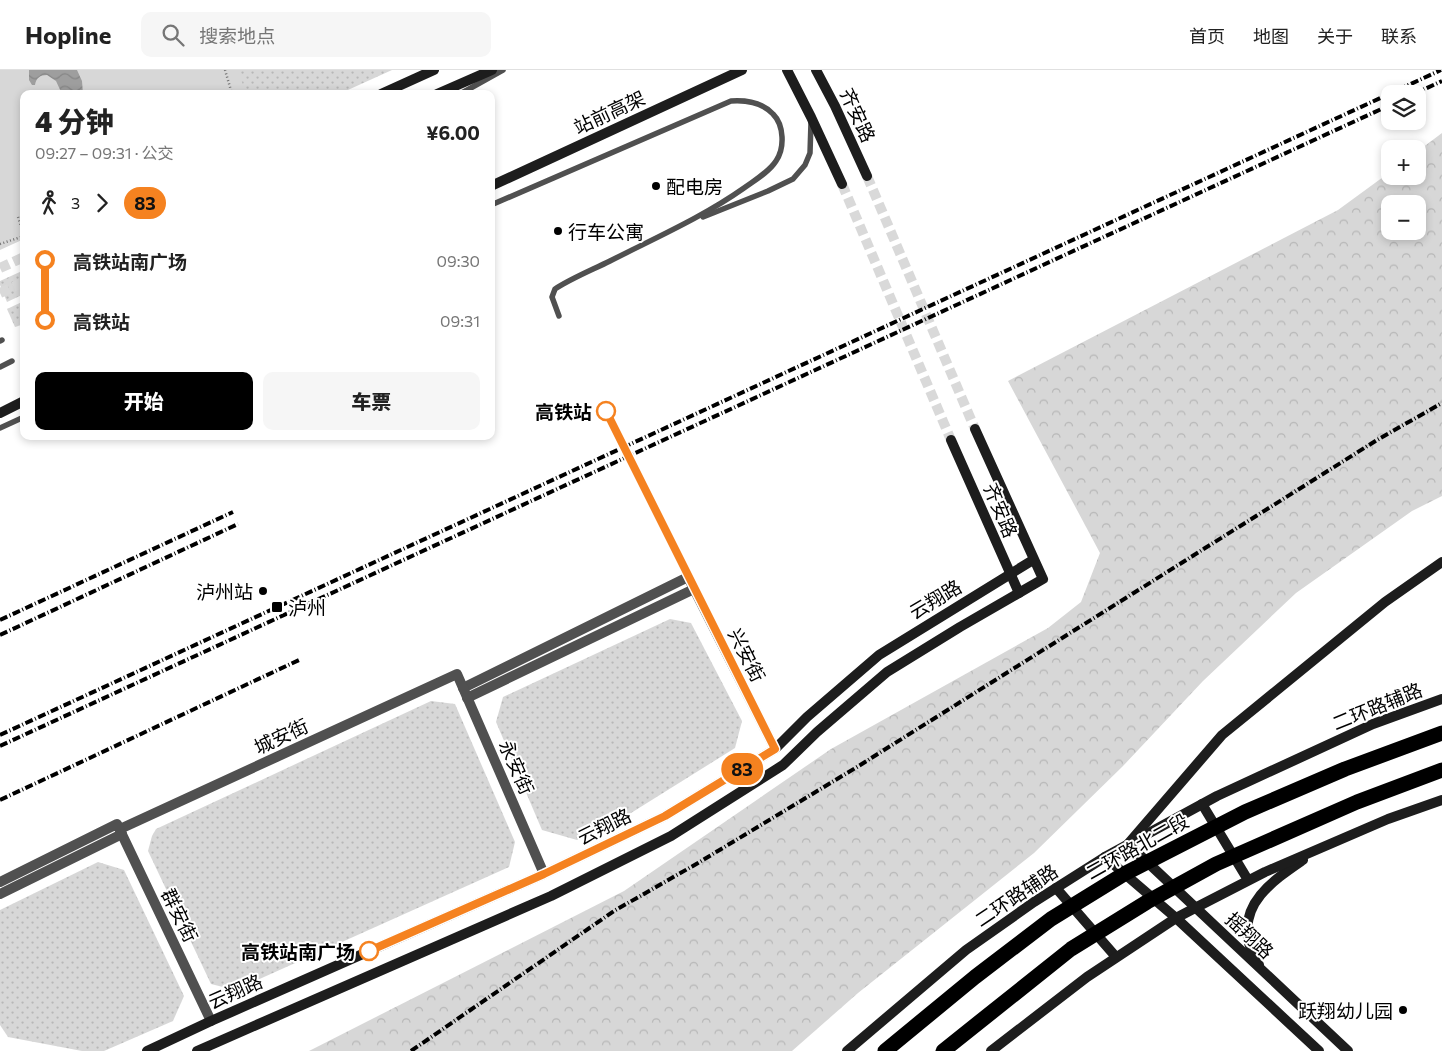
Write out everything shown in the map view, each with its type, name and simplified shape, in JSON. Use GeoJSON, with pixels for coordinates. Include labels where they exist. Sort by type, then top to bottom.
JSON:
{"type":"FeatureCollection","features":[{"type":"Feature","properties":{"kind":"highway","name":"二环路北二段"},"geometry":{"type":"LineString","coordinates":[[884,1051],[975,977],[1059,914],[1124,874],[1244,812],[1345,769],[1442,733]]}},
{"type":"Feature","properties":{"kind":"highway"},"geometry":{"type":"LineString","coordinates":[[943,1051],[1071,948],[1147,902],[1216,864],[1357,802],[1442,770]]}},
{"type":"Feature","properties":{"kind":"street"},"geometry":{"type":"LineString","coordinates":[[391,90],[434,70]]}},
{"type":"Feature","properties":{"kind":"street"},"geometry":{"type":"LineString","coordinates":[[446,90],[492,70]]}},
{"type":"Feature","properties":{"kind":"street","name":"站前高架"},"geometry":{"type":"LineString","coordinates":[[495,184],[742,70]]}},
{"type":"Feature","properties":{"kind":"street"},"geometry":{"type":"LineString","coordinates":[[787,70],[842,184]]}},
{"type":"Feature","properties":{"kind":"street","name":"齐安路"},"geometry":{"type":"LineString","coordinates":[[816,70],[835,106],[866,176]]}},
{"type":"Feature","properties":{"kind":"street"},"geometry":{"type":"LineString","coordinates":[[0,412],[20,403]]}},
{"type":"Feature","properties":{"kind":"street","name":"齐安路"},"geometry":{"type":"LineString","coordinates":[[975,429],[1043,579]]}},
{"type":"Feature","properties":{"kind":"street","name":"齐安路"},"geometry":{"type":"LineString","coordinates":[[951,440],[1019,593]]}},
{"type":"Feature","properties":{"kind":"street","name":"云翔路"},"geometry":{"type":"LineString","coordinates":[[148,1051],[211,1021],[544,874],[665,816],[775,749],[808,717],[879,655],[1033,560]]}},
{"type":"Feature","properties":{"kind":"street"},"geometry":{"type":"LineString","coordinates":[[1128,844],[1222,735],[1385,602],[1442,562]]}},
{"type":"Feature","properties":{"kind":"street"},"geometry":{"type":"LineString","coordinates":[[463,688],[688,577]]}},
{"type":"Feature","properties":{"kind":"street","name":"兴安街"},"geometry":{"type":"LineString","coordinates":[[688,577],[775,749]]}},
{"type":"Feature","properties":{"kind":"street","name":"云翔路"},"geometry":{"type":"LineString","coordinates":[[196,1051],[550,896],[671,836],[783,765],[817,732],[887,672],[1043,579]]}},
{"type":"Feature","properties":{"kind":"street"},"geometry":{"type":"LineString","coordinates":[[468,698],[694,589]]}},
{"type":"Feature","properties":{"kind":"street","name":"永安街"},"geometry":{"type":"LineString","coordinates":[[457,674],[544,874]]}},
{"type":"Feature","properties":{"kind":"street","name":"城安街"},"geometry":{"type":"LineString","coordinates":[[0,882],[457,674]]}},
{"type":"Feature","properties":{"kind":"street","name":"二环路辅路"},"geometry":{"type":"LineString","coordinates":[[847,1051],[966,950],[1056,888],[1128,844],[1202,804],[1373,724],[1442,699]]}},
{"type":"Feature","properties":{"kind":"street"},"geometry":{"type":"LineString","coordinates":[[991,1051],[1087,977],[1176,918],[1248,880],[1388,819],[1442,800]]}},
{"type":"Feature","properties":{"kind":"street"},"geometry":{"type":"LineString","coordinates":[[1202,804],[1248,880]]}},
{"type":"Feature","properties":{"kind":"street","name":"城安街"},"geometry":{"type":"LineString","coordinates":[[0,894],[120,829]]}},
{"type":"Feature","properties":{"kind":"street","name":"群安街"},"geometry":{"type":"LineString","coordinates":[[120,829],[211,1021]]}},
{"type":"Feature","properties":{"kind":"street","name":"摇翔路"},"geometry":{"type":"LineString","coordinates":[[1128,844],[1348,1051]]}},
{"type":"Feature","properties":{"kind":"street"},"geometry":{"type":"LineString","coordinates":[[1262,970],[1250,944],[1247,926],[1253,906],[1265,888],[1317,850]]}},
{"type":"Feature","properties":{"kind":"street","name":"摇翔路"},"geometry":{"type":"LineString","coordinates":[[1105,858],[1176,918],[1319,1051]]}},
{"type":"Feature","properties":{"kind":"street"},"geometry":{"type":"LineString","coordinates":[[1056,888],[1116,957]]}},
{"type":"Feature","properties":{"kind":"lane"},"geometry":{"type":"LineString","coordinates":[[467,90],[503,70]]}},
{"type":"Feature","properties":{"kind":"lane"},"geometry":{"type":"LineString","coordinates":[[495,204],[731,101],[756,103],[773,113],[778,121],[782,143],[777,160],[770,169],[732,197],[677,228],[555,289],[552,297],[559,316]]}},
{"type":"Feature","properties":{"kind":"lane"},"geometry":{"type":"LineString","coordinates":[[677,228],[793,179],[805,164],[810,153],[811,117]]}},
{"type":"Feature","properties":{"kind":"lane"},"geometry":{"type":"LineString","coordinates":[[0,367],[12,361]]}},
{"type":"Feature","properties":{"kind":"lane"},"geometry":{"type":"LineString","coordinates":[[0,428],[20,419]]}},
{"type":"Feature","properties":{"kind":"lane"},"geometry":{"type":"LineString","coordinates":[[666,531],[688,577]]}},
{"type":"Feature","properties":{"kind":"path"},"geometry":{"type":"LineString","coordinates":[[226,70],[231,90]]}},
{"type":"Feature","properties":{"kind":"path"},"geometry":{"type":"LineString","coordinates":[[18,217],[20,223]]}},
{"type":"Feature","properties":{"kind":"path"},"geometry":{"type":"LineString","coordinates":[[0,244],[20,236]]}},
{"type":"Feature","properties":{"kind":"green space"},"geometry":{"type":"Polygon","coordinates":[[[0,70],[238,70],[245,90],[20,90],[20,241],[0,250],[0,70]]]}},
{"type":"Feature","properties":{"kind":"green space"},"geometry":{"type":"Polygon","coordinates":[[[211,70],[392,70],[348,90],[214,90],[211,70]]]}},
{"type":"Feature","properties":{"kind":"green space"},"geometry":{"type":"Polygon","coordinates":[[[1442,133],[1442,496],[1412,511],[1296,593],[1203,681],[1123,766],[1034,853],[858,993],[792,1051],[309,1051],[624,891],[831,749],[1048,628],[1081,602],[1100,553],[1008,381],[1338,210],[1381,179],[1381,185],[1426,185],[1426,145],[1442,133]]]}},
{"type":"Feature","properties":{"kind":"green space"},"geometry":{"type":"Polygon","coordinates":[[[20,272],[20,296],[7,302],[0,281],[20,272]]]}},
{"type":"Feature","properties":{"kind":"green space"},"geometry":{"type":"Polygon","coordinates":[[[20,303],[20,325],[15,327],[7,309],[20,303]]]}},
{"type":"Feature","properties":{"kind":"green space"},"geometry":{"type":"Polygon","coordinates":[[[670,619],[691,623],[742,721],[735,748],[631,813],[577,840],[542,830],[496,722],[503,697],[670,619]]]}},
{"type":"Feature","properties":{"kind":"green space"},"geometry":{"type":"Polygon","coordinates":[[[431,701],[455,704],[515,842],[509,867],[235,990],[211,984],[148,851],[156,829],[431,701]]]}},
{"type":"Feature","properties":{"kind":"green space"},"geometry":{"type":"Polygon","coordinates":[[[98,862],[124,870],[184,996],[173,1021],[104,1051],[82,1051],[8,1037],[0,1025],[0,910],[98,862]]]}},
{"type":"Feature","properties":{"kind":"water"},"geometry":{"type":"Polygon","coordinates":[[[29,70],[77,70],[82,81],[83,90],[60,90],[56,81],[47,75],[39,77],[35,85],[32,85],[29,80],[29,70]]]}},
{"type":"Feature","properties":{"kind":"tunnel"},"geometry":{"type":"LineString","coordinates":[[867,176],[975,429]]}},
{"type":"Feature","properties":{"kind":"tunnel"},"geometry":{"type":"LineString","coordinates":[[842,184],[951,440]]}},
{"type":"Feature","properties":{"kind":"tunnel"},"geometry":{"type":"LineString","coordinates":[[0,268],[20,259]]}},
{"type":"Feature","properties":{"kind":"tunnel"},"geometry":{"type":"LineString","coordinates":[[0,293],[20,284]]}},
{"type":"Feature","properties":{"kind":"railway"},"geometry":{"type":"LineString","coordinates":[[0,735],[1441,70]]}},
{"type":"Feature","properties":{"kind":"railway"},"geometry":{"type":"LineString","coordinates":[[1426,88],[1442,81]]}},
{"type":"Feature","properties":{"kind":"railway"},"geometry":{"type":"LineString","coordinates":[[0,746],[1381,109]]}},
{"type":"Feature","properties":{"kind":"railway"},"geometry":{"type":"LineString","coordinates":[[411,1051],[614,911],[698,863],[857,767],[1377,440],[1442,403]]}},
{"type":"Feature","properties":{"kind":"railway"},"geometry":{"type":"LineString","coordinates":[[0,620],[233,512]]}},
{"type":"Feature","properties":{"kind":"railway"},"geometry":{"type":"LineString","coordinates":[[0,635],[238,524]]}},
{"type":"Feature","properties":{"kind":"railway"},"geometry":{"type":"LineString","coordinates":[[0,800],[299,660]]}},
{"type":"Feature","properties":{"kind":"bus line","name":"83"},"geometry":{"type":"LineString","coordinates":[[369,951],[544,874],[665,816],[775,749],[606,411]]}},
{"type":"Feature","properties":{"kind":"place","name":"配电房"},"geometry":{"type":"Point","coordinates":[656,186]}},
{"type":"Feature","properties":{"kind":"place","name":"行车公寓"},"geometry":{"type":"Point","coordinates":[558,231]}},
{"type":"Feature","properties":{"kind":"place","name":"高铁站"},"geometry":{"type":"Point","coordinates":[606,411]}},
{"type":"Feature","properties":{"kind":"place","name":"泸州站"},"geometry":{"type":"Point","coordinates":[263,591]}},
{"type":"Feature","properties":{"kind":"place","name":"泸州"},"geometry":{"type":"Point","coordinates":[277,607]}},
{"type":"Feature","properties":{"kind":"place","name":"高铁站南广场"},"geometry":{"type":"Point","coordinates":[369,951]}},
{"type":"Feature","properties":{"kind":"place","name":"跃翔幼儿园"},"geometry":{"type":"Point","coordinates":[1403,1010]}}]}
